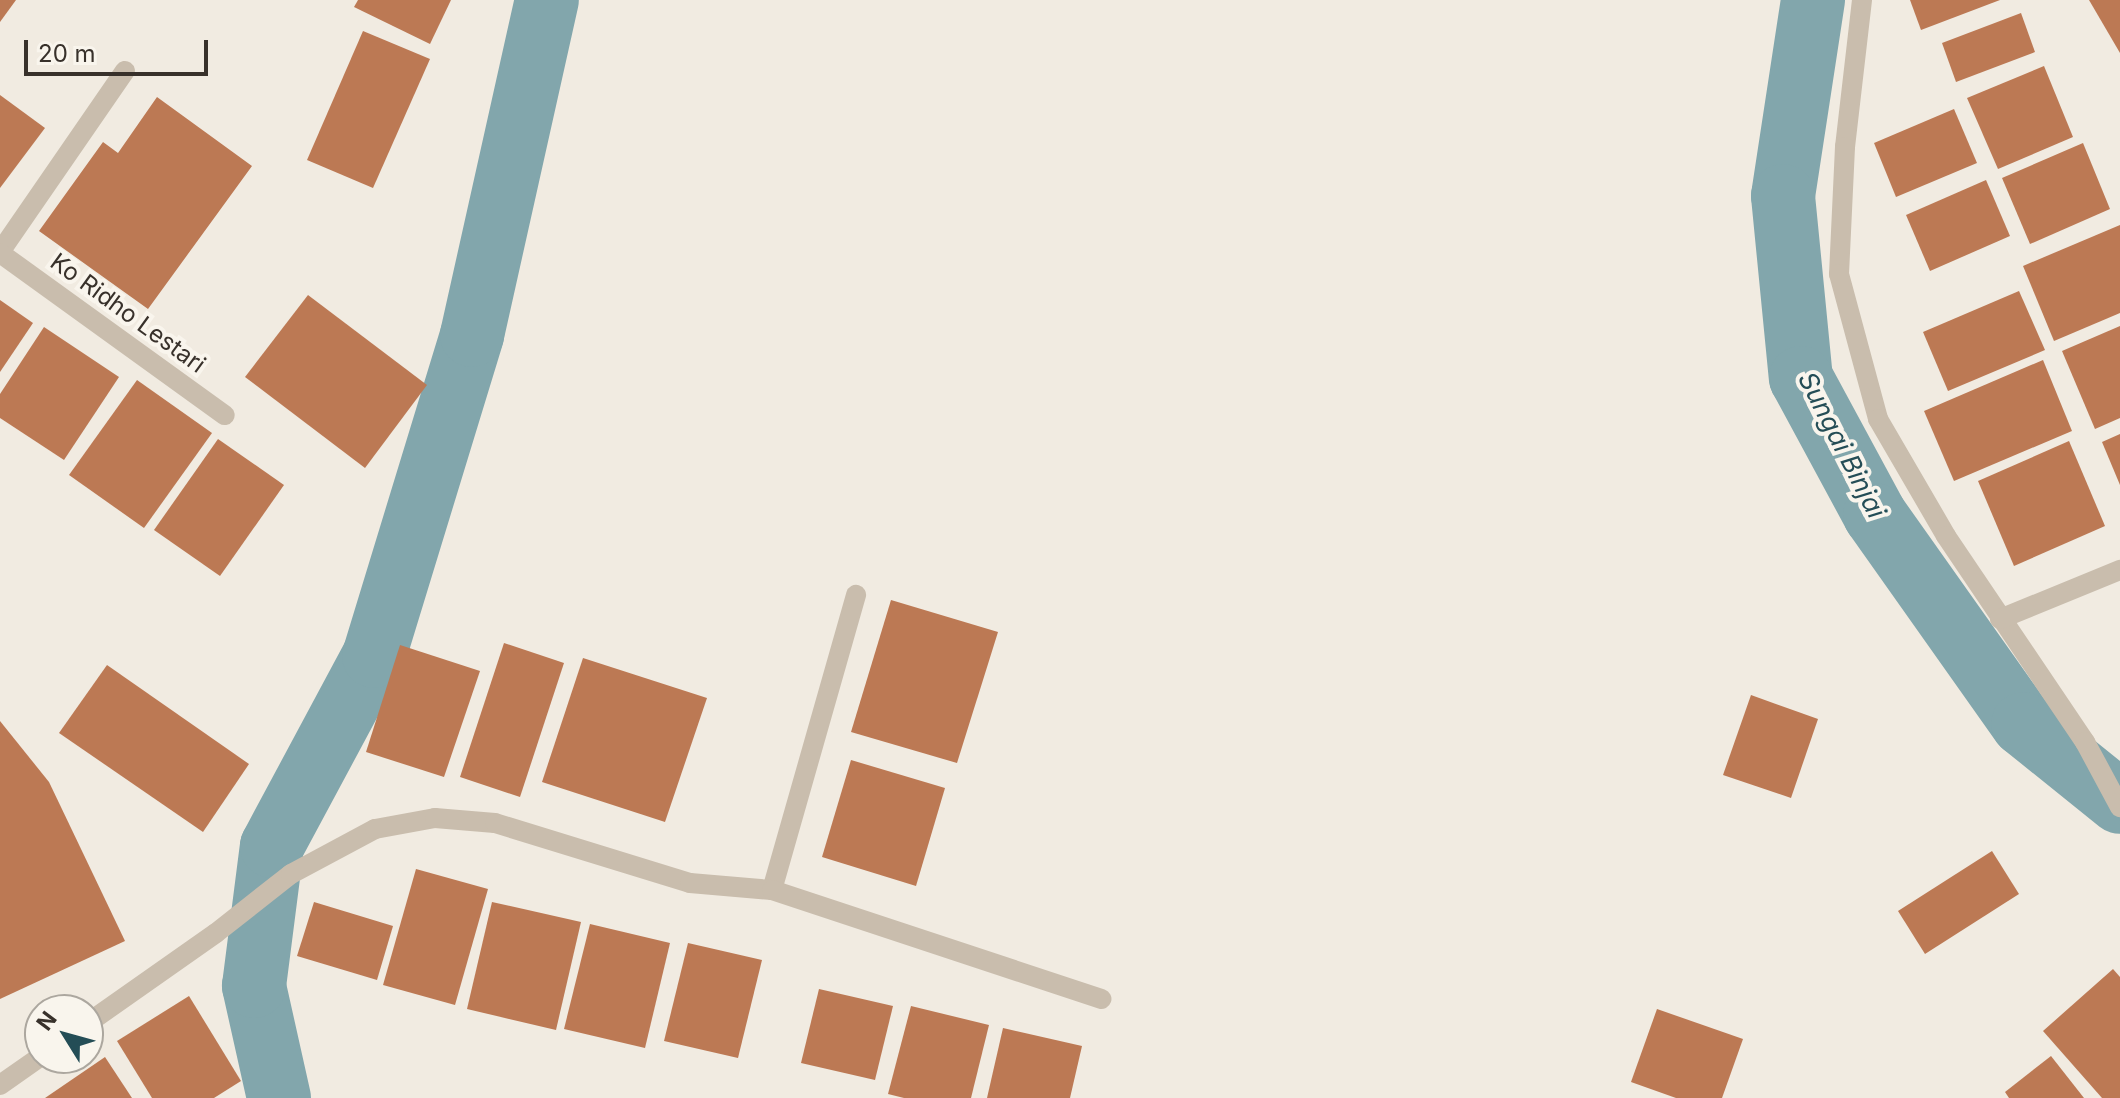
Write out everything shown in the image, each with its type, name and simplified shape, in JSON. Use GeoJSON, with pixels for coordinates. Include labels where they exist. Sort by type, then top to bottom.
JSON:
{"type":"FeatureCollection","features":[{"type":"Feature","properties":{"kind":"street"},"geometry":{"type":"LineString","coordinates":[[1862,0],[1845,147],[1839,274],[1878,419],[1946,536],[2085,742],[2120,807]]}},
{"type":"Feature","properties":{"kind":"street"},"geometry":{"type":"LineString","coordinates":[[0,252],[125,71]]}},
{"type":"Feature","properties":{"kind":"street","name":"Ko Ridho Lestari"},"geometry":{"type":"LineString","coordinates":[[0,252],[225,415]]}},
{"type":"Feature","properties":{"kind":"street"},"geometry":{"type":"LineString","coordinates":[[2000,619],[2120,570]]}},
{"type":"Feature","properties":{"kind":"street"},"geometry":{"type":"LineString","coordinates":[[772,890],[856,595]]}},
{"type":"Feature","properties":{"kind":"street"},"geometry":{"type":"LineString","coordinates":[[104,1012],[216,933],[291,874],[375,829],[435,818],[495,823],[690,883],[772,890],[1101,999]]}},
{"type":"Feature","properties":{"kind":"street"},"geometry":{"type":"LineString","coordinates":[[0,1085],[24,1068]]}},
{"type":"Feature","properties":{"kind":"building"},"geometry":{"type":"Polygon","coordinates":[[[0,0],[16,0],[0,22],[0,0]]]}},
{"type":"Feature","properties":{"kind":"building"},"geometry":{"type":"Polygon","coordinates":[[[358,0],[451,0],[430,44],[354,7],[358,0]]]}},
{"type":"Feature","properties":{"kind":"building"},"geometry":{"type":"Polygon","coordinates":[[[1910,0],[2000,0],[1921,30],[1910,0]]]}},
{"type":"Feature","properties":{"kind":"building"},"geometry":{"type":"Polygon","coordinates":[[[2089,0],[2120,0],[2120,53],[2089,0]]]}},
{"type":"Feature","properties":{"kind":"building"},"geometry":{"type":"Polygon","coordinates":[[[2021,13],[2035,52],[1956,82],[1942,43],[2021,13]]]}},
{"type":"Feature","properties":{"kind":"building"},"geometry":{"type":"Polygon","coordinates":[[[363,31],[430,59],[373,188],[307,160],[363,31]]]}},
{"type":"Feature","properties":{"kind":"building"},"geometry":{"type":"Polygon","coordinates":[[[2044,66],[2073,137],[1998,169],[1967,98],[2044,66]]]}},
{"type":"Feature","properties":{"kind":"building"},"geometry":{"type":"Polygon","coordinates":[[[0,95],[45,128],[0,188],[0,95]]]}},
{"type":"Feature","properties":{"kind":"building"},"geometry":{"type":"Polygon","coordinates":[[[157,97],[252,166],[148,309],[39,231],[103,142],[118,153],[157,97]]]}},
{"type":"Feature","properties":{"kind":"building"},"geometry":{"type":"Polygon","coordinates":[[[1954,109],[1977,163],[1896,197],[1874,143],[1954,109]]]}},
{"type":"Feature","properties":{"kind":"building"},"geometry":{"type":"Polygon","coordinates":[[[2083,143],[2110,209],[2030,244],[2002,178],[2083,143]]]}},
{"type":"Feature","properties":{"kind":"building"},"geometry":{"type":"Polygon","coordinates":[[[1986,180],[2010,236],[1930,271],[1906,215],[1986,180]]]}},
{"type":"Feature","properties":{"kind":"building"},"geometry":{"type":"Polygon","coordinates":[[[2120,225],[2120,313],[2054,341],[2023,266],[2120,225]]]}},
{"type":"Feature","properties":{"kind":"building"},"geometry":{"type":"Polygon","coordinates":[[[2019,291],[2045,350],[1948,391],[1923,332],[2019,291]]]}},
{"type":"Feature","properties":{"kind":"building"},"geometry":{"type":"Polygon","coordinates":[[[308,295],[427,385],[365,468],[245,377],[308,295]]]}},
{"type":"Feature","properties":{"kind":"building"},"geometry":{"type":"Polygon","coordinates":[[[0,300],[33,323],[0,372],[0,300]]]}},
{"type":"Feature","properties":{"kind":"building"},"geometry":{"type":"Polygon","coordinates":[[[2120,326],[2120,418],[2095,429],[2062,351],[2120,326]]]}},
{"type":"Feature","properties":{"kind":"building"},"geometry":{"type":"Polygon","coordinates":[[[44,327],[119,377],[64,460],[0,418],[0,394],[44,327]]]}},
{"type":"Feature","properties":{"kind":"building"},"geometry":{"type":"Polygon","coordinates":[[[2043,360],[2072,431],[1954,481],[1924,411],[2043,360]]]}},
{"type":"Feature","properties":{"kind":"building"},"geometry":{"type":"Polygon","coordinates":[[[137,380],[212,433],[144,528],[69,475],[137,380]]]}},
{"type":"Feature","properties":{"kind":"building"},"geometry":{"type":"Polygon","coordinates":[[[2120,434],[2120,485],[2102,442],[2120,434]]]}},
{"type":"Feature","properties":{"kind":"building"},"geometry":{"type":"Polygon","coordinates":[[[218,439],[284,485],[220,576],[154,530],[218,439]]]}},
{"type":"Feature","properties":{"kind":"building"},"geometry":{"type":"Polygon","coordinates":[[[2069,441],[2105,526],[2014,566],[1978,481],[2069,441]]]}},
{"type":"Feature","properties":{"kind":"building"},"geometry":{"type":"Polygon","coordinates":[[[891,600],[998,632],[957,763],[851,732],[891,600]]]}},
{"type":"Feature","properties":{"kind":"building"},"geometry":{"type":"Polygon","coordinates":[[[504,643],[564,663],[520,797],[460,777],[504,643]]]}},
{"type":"Feature","properties":{"kind":"building"},"geometry":{"type":"Polygon","coordinates":[[[400,645],[480,671],[444,777],[366,752],[400,645]]]}},
{"type":"Feature","properties":{"kind":"building"},"geometry":{"type":"Polygon","coordinates":[[[583,658],[707,698],[665,822],[542,782],[583,658]]]}},
{"type":"Feature","properties":{"kind":"building"},"geometry":{"type":"Polygon","coordinates":[[[107,665],[249,764],[203,832],[59,733],[107,665]]]}},
{"type":"Feature","properties":{"kind":"building"},"geometry":{"type":"Polygon","coordinates":[[[1751,695],[1818,719],[1791,798],[1723,775],[1751,695]]]}},
{"type":"Feature","properties":{"kind":"building"},"geometry":{"type":"Polygon","coordinates":[[[0,721],[49,782],[125,941],[0,999],[0,721]]]}},
{"type":"Feature","properties":{"kind":"building"},"geometry":{"type":"Polygon","coordinates":[[[851,760],[945,788],[916,886],[822,857],[851,760]]]}},
{"type":"Feature","properties":{"kind":"building"},"geometry":{"type":"Polygon","coordinates":[[[1992,851],[2019,894],[1925,954],[1898,911],[1992,851]]]}},
{"type":"Feature","properties":{"kind":"building"},"geometry":{"type":"Polygon","coordinates":[[[416,869],[488,889],[455,1005],[383,985],[416,869]]]}},
{"type":"Feature","properties":{"kind":"building"},"geometry":{"type":"Polygon","coordinates":[[[314,902],[393,926],[377,980],[297,956],[314,902]]]}},
{"type":"Feature","properties":{"kind":"building"},"geometry":{"type":"Polygon","coordinates":[[[492,902],[581,922],[556,1030],[467,1009],[492,902]]]}},
{"type":"Feature","properties":{"kind":"building"},"geometry":{"type":"Polygon","coordinates":[[[590,924],[670,943],[645,1048],[564,1029],[590,924]]]}},
{"type":"Feature","properties":{"kind":"building"},"geometry":{"type":"Polygon","coordinates":[[[688,943],[762,960],[738,1058],[664,1041],[688,943]]]}},
{"type":"Feature","properties":{"kind":"building"},"geometry":{"type":"Polygon","coordinates":[[[2113,969],[2120,977],[2120,1098],[2102,1098],[2043,1031],[2113,969]]]}},
{"type":"Feature","properties":{"kind":"building"},"geometry":{"type":"Polygon","coordinates":[[[819,989],[893,1006],[875,1080],[801,1063],[819,989]]]}},
{"type":"Feature","properties":{"kind":"building"},"geometry":{"type":"Polygon","coordinates":[[[189,996],[241,1081],[214,1098],[152,1098],[117,1041],[189,996]]]}},
{"type":"Feature","properties":{"kind":"building"},"geometry":{"type":"Polygon","coordinates":[[[911,1006],[989,1025],[971,1098],[904,1098],[888,1094],[911,1006]]]}},
{"type":"Feature","properties":{"kind":"building"},"geometry":{"type":"Polygon","coordinates":[[[1657,1009],[1743,1039],[1722,1098],[1676,1098],[1631,1082],[1657,1009]]]}},
{"type":"Feature","properties":{"kind":"building"},"geometry":{"type":"Polygon","coordinates":[[[1003,1028],[1082,1046],[1070,1098],[987,1098],[1003,1028]]]}},
{"type":"Feature","properties":{"kind":"building"},"geometry":{"type":"Polygon","coordinates":[[[2051,1056],[2084,1098],[2009,1098],[2005,1092],[2051,1056]]]}},
{"type":"Feature","properties":{"kind":"building"},"geometry":{"type":"Polygon","coordinates":[[[104,1058],[132,1098],[45,1098],[80,1074],[104,1074],[104,1058]]]}},
{"type":"Feature","properties":{"kind":"waterway"},"geometry":{"type":"LineString","coordinates":[[279,1098],[254,986],[272,846],[374,656],[472,335],[547,0]]}},
{"type":"Feature","properties":{"kind":"waterway","name":"Sungai Binjai"},"geometry":{"type":"LineString","coordinates":[[1813,0],[1783,196],[1801,378],[1875,515],[2023,724],[2120,802]]}}]}
